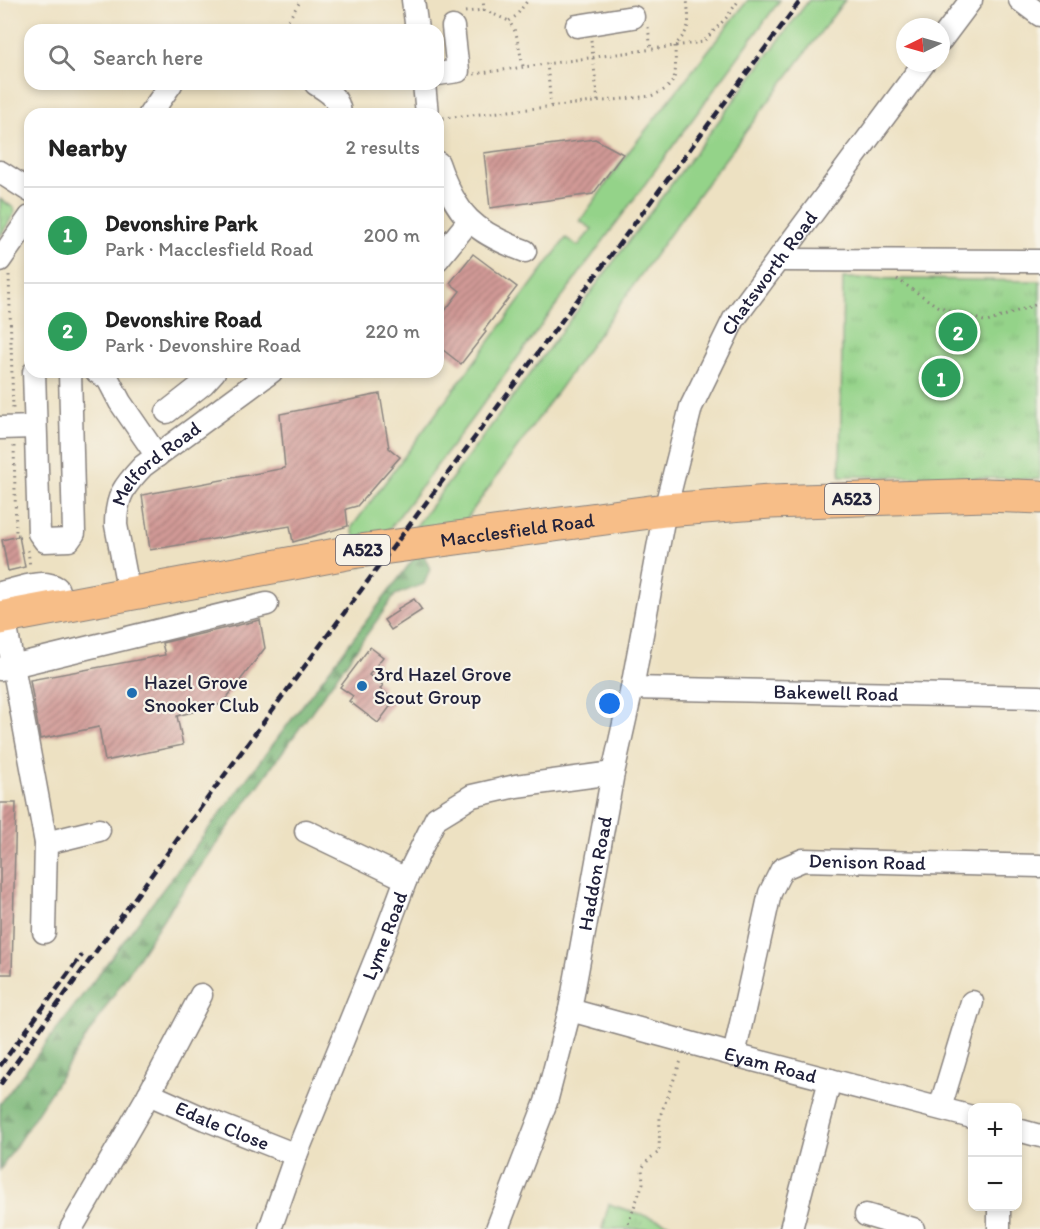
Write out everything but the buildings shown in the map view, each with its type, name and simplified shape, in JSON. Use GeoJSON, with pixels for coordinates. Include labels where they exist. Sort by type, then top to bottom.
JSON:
{"type":"FeatureCollection","features":[{"type":"Feature","properties":{"kind":"highway","name":"Macclesfield Road"},"geometry":{"type":"LineString","coordinates":[[1,609],[63,605],[352,552],[665,510],[770,502],[986,495],[1040,497]]}},
{"type":"Feature","properties":{"kind":"street"},"geometry":{"type":"LineString","coordinates":[[413,0],[416,24]]}},
{"type":"Feature","properties":{"kind":"street"},"geometry":{"type":"LineString","coordinates":[[950,28],[971,0]]}},
{"type":"Feature","properties":{"kind":"street"},"geometry":{"type":"LineString","coordinates":[[1020,0],[1040,15]]}},
{"type":"Feature","properties":{"kind":"street"},"geometry":{"type":"LineString","coordinates":[[577,26],[606,10],[633,17]]}},
{"type":"Feature","properties":{"kind":"street"},"geometry":{"type":"LineString","coordinates":[[448,72],[453,27]]}},
{"type":"Feature","properties":{"kind":"street","name":"Chatsworth Road"},"geometry":{"type":"LineString","coordinates":[[665,510],[691,407],[734,319],[917,72]]}},
{"type":"Feature","properties":{"kind":"street"},"geometry":{"type":"LineString","coordinates":[[154,108],[167,90]]}},
{"type":"Feature","properties":{"kind":"street"},"geometry":{"type":"LineString","coordinates":[[326,90],[337,100],[339,108]]}},
{"type":"Feature","properties":{"kind":"street"},"geometry":{"type":"LineString","coordinates":[[425,90],[426,108]]}},
{"type":"Feature","properties":{"kind":"street"},"geometry":{"type":"LineString","coordinates":[[0,172],[24,187]]}},
{"type":"Feature","properties":{"kind":"street"},"geometry":{"type":"LineString","coordinates":[[444,178],[455,205],[469,221],[500,242],[525,251]]}},
{"type":"Feature","properties":{"kind":"street"},"geometry":{"type":"LineString","coordinates":[[444,252],[469,221]]}},
{"type":"Feature","properties":{"kind":"street"},"geometry":{"type":"LineString","coordinates":[[0,260],[24,226]]}},
{"type":"Feature","properties":{"kind":"street"},"geometry":{"type":"LineString","coordinates":[[778,261],[1040,261]]}},
{"type":"Feature","properties":{"kind":"street"},"geometry":{"type":"LineString","coordinates":[[34,378],[39,536],[45,541],[69,540],[74,533],[70,378]]}},
{"type":"Feature","properties":{"kind":"street"},"geometry":{"type":"LineString","coordinates":[[106,378],[157,456]]}},
{"type":"Feature","properties":{"kind":"street"},"geometry":{"type":"LineString","coordinates":[[167,412],[208,378]]}},
{"type":"Feature","properties":{"kind":"street","name":"Melford Road"},"geometry":{"type":"LineString","coordinates":[[129,593],[117,538],[116,514],[125,485],[143,466],[263,378]]}},
{"type":"Feature","properties":{"kind":"street"},"geometry":{"type":"LineString","coordinates":[[71,400],[78,393],[94,388],[110,394],[120,402]]}},
{"type":"Feature","properties":{"kind":"street"},"geometry":{"type":"LineString","coordinates":[[0,428],[35,427]]}},
{"type":"Feature","properties":{"kind":"street","name":"Haddon Road"},"geometry":{"type":"LineString","coordinates":[[497,1229],[546,1102],[570,1010],[665,510]]}},
{"type":"Feature","properties":{"kind":"street"},"geometry":{"type":"LineString","coordinates":[[211,579],[218,615]]}},
{"type":"Feature","properties":{"kind":"street"},"geometry":{"type":"LineString","coordinates":[[7,668],[267,604]]}},
{"type":"Feature","properties":{"kind":"street"},"geometry":{"type":"LineString","coordinates":[[1,609],[7,668],[46,843],[44,932]]}},
{"type":"Feature","properties":{"kind":"street","name":"Bakewell Road"},"geometry":{"type":"LineString","coordinates":[[632,688],[1040,697]]}},
{"type":"Feature","properties":{"kind":"street","name":"Lyme Road"},"geometry":{"type":"LineString","coordinates":[[270,1229],[296,1155],[406,879],[436,818],[472,796],[516,786],[614,773]]}},
{"type":"Feature","properties":{"kind":"street"},"geometry":{"type":"LineString","coordinates":[[46,843],[99,830]]}},
{"type":"Feature","properties":{"kind":"street"},"geometry":{"type":"LineString","coordinates":[[306,831],[406,879]]}},
{"type":"Feature","properties":{"kind":"street","name":"Denison Road"},"geometry":{"type":"LineString","coordinates":[[734,1055],[770,893],[782,869],[803,860],[1040,866]]}},
{"type":"Feature","properties":{"kind":"street","name":"Edale Close"},"geometry":{"type":"LineString","coordinates":[[71,1229],[149,1094],[201,995]]}},
{"type":"Feature","properties":{"kind":"street"},"geometry":{"type":"LineString","coordinates":[[940,1108],[972,1002]]}},
{"type":"Feature","properties":{"kind":"street","name":"Eyam Road"},"geometry":{"type":"LineString","coordinates":[[570,1010],[968,1116]]}},
{"type":"Feature","properties":{"kind":"street"},"geometry":{"type":"LineString","coordinates":[[791,1229],[830,1080]]}},
{"type":"Feature","properties":{"kind":"street","name":"Edale Close"},"geometry":{"type":"LineString","coordinates":[[149,1094],[296,1155]]}},
{"type":"Feature","properties":{"kind":"street"},"geometry":{"type":"LineString","coordinates":[[1022,1131],[1040,1136]]}},
{"type":"Feature","properties":{"kind":"street"},"geometry":{"type":"LineString","coordinates":[[999,1211],[999,1229]]}},
{"type":"Feature","properties":{"kind":"street"},"geometry":{"type":"LineString","coordinates":[[866,1215],[913,1229]]}},
{"type":"Feature","properties":{"kind":"path"},"geometry":{"type":"LineString","coordinates":[[286,24],[301,0]]}},
{"type":"Feature","properties":{"kind":"path"},"geometry":{"type":"LineString","coordinates":[[509,21],[516,16],[528,0]]}},
{"type":"Feature","properties":{"kind":"path"},"geometry":{"type":"LineString","coordinates":[[444,118],[651,96],[666,90],[675,77],[675,45],[686,34],[690,25],[687,0]]}},
{"type":"Feature","properties":{"kind":"path"},"geometry":{"type":"LineString","coordinates":[[448,72],[470,74],[703,42],[726,18],[739,0]]}},
{"type":"Feature","properties":{"kind":"path"},"geometry":{"type":"LineString","coordinates":[[484,10],[509,21],[516,33],[523,66]]}},
{"type":"Feature","properties":{"kind":"path"},"geometry":{"type":"LineString","coordinates":[[593,56],[598,102]]}},
{"type":"Feature","properties":{"kind":"path"},"geometry":{"type":"LineString","coordinates":[[547,63],[551,107]]}},
{"type":"Feature","properties":{"kind":"path"},"geometry":{"type":"LineString","coordinates":[[870,261],[937,306],[987,322],[1040,303]]}},
{"type":"Feature","properties":{"kind":"path"},"geometry":{"type":"LineString","coordinates":[[626,1229],[643,1183],[642,1168],[659,1152],[660,1116],[688,1042]]}},
{"type":"Feature","properties":{"kind":"green space"},"geometry":{"type":"Polygon","coordinates":[[[748,0],[780,0],[361,567],[352,527],[566,238],[578,246],[592,229],[580,221],[627,154],[748,0]]]}},
{"type":"Feature","properties":{"kind":"green space"},"geometry":{"type":"Polygon","coordinates":[[[809,0],[845,0],[698,195],[462,525],[411,533],[809,0]]]}},
{"type":"Feature","properties":{"kind":"green space"},"geometry":{"type":"Polygon","coordinates":[[[0,199],[14,208],[15,212],[0,237],[0,199]]]}},
{"type":"Feature","properties":{"kind":"green space"},"geometry":{"type":"Polygon","coordinates":[[[843,278],[1040,281],[1040,479],[840,476],[843,278]]]}},
{"type":"Feature","properties":{"kind":"green space"},"geometry":{"type":"Polygon","coordinates":[[[421,549],[430,569],[424,584],[395,595],[167,913],[0,1170],[0,1104],[421,549]]]}},
{"type":"Feature","properties":{"kind":"green space"},"geometry":{"type":"Polygon","coordinates":[[[609,1204],[685,1229],[602,1229],[609,1204]]]}},
{"type":"Feature","properties":{"kind":"railway"},"geometry":{"type":"LineString","coordinates":[[0,1085],[297,676],[801,0]]}},
{"type":"Feature","properties":{"kind":"railway"},"geometry":{"type":"LineString","coordinates":[[0,1066],[82,955]]}},
{"type":"Feature","properties":{"kind":"place","name":"Devonshire Road"},"geometry":{"type":"Point","coordinates":[958,332]}},
{"type":"Feature","properties":{"kind":"place","name":"Devonshire Park"},"geometry":{"type":"Point","coordinates":[941,378]}},
{"type":"Feature","properties":{"kind":"place","name":"3rd Hazel Grove Scout Group"},"geometry":{"type":"Point","coordinates":[362,686]}},
{"type":"Feature","properties":{"kind":"place","name":"Hazel Grove Snooker Club"},"geometry":{"type":"Point","coordinates":[132,693]}}]}
